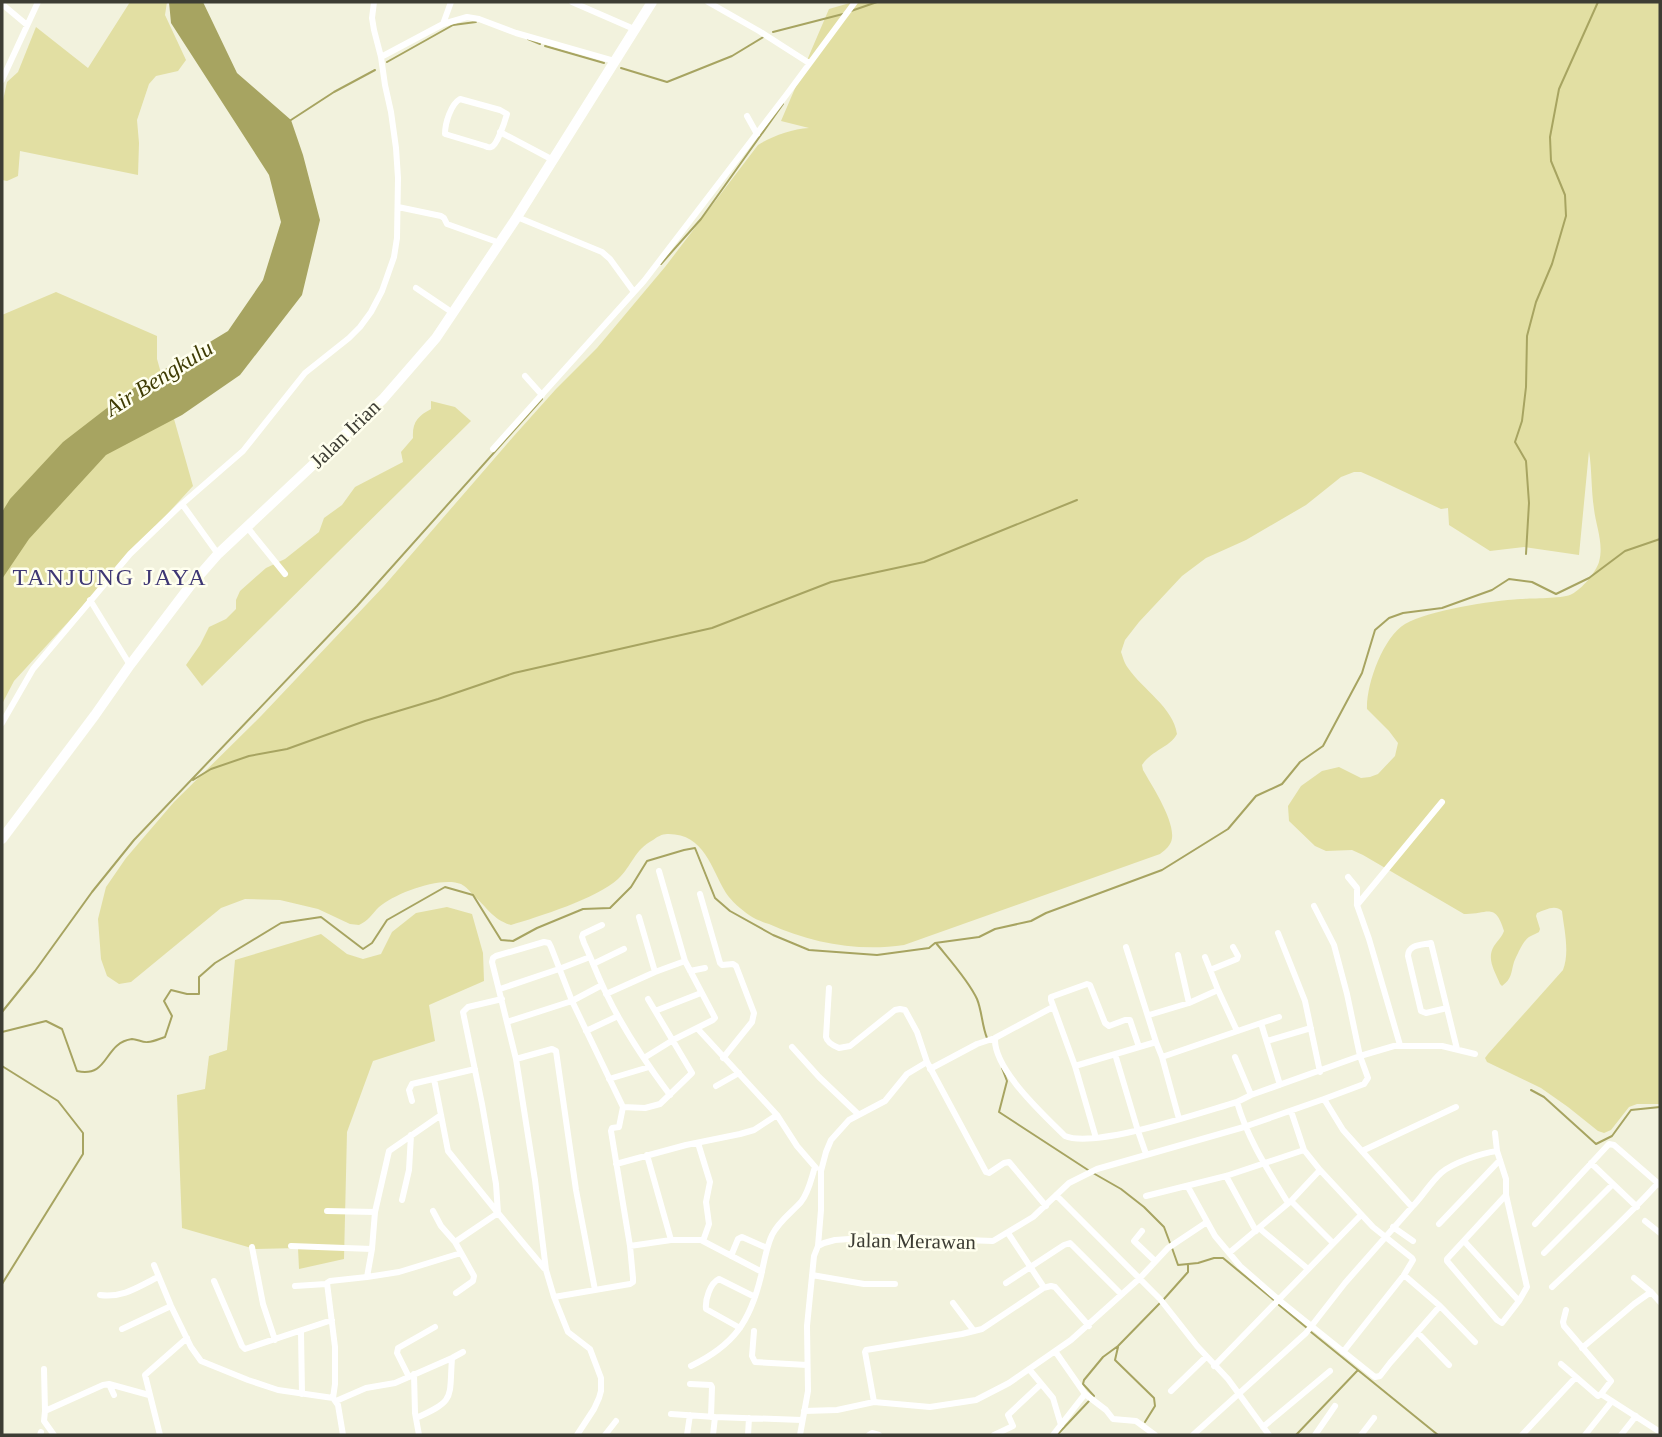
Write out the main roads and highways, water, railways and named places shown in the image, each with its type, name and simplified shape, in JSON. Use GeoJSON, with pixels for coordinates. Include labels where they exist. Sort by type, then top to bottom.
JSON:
{"type":"FeatureCollection","features":[{"type":"Feature","properties":{"kind":"main road","name":"Jalan Irian"},"geometry":{"type":"LineString","coordinates":[[2,839],[6,826],[95,715],[190,586],[218,554],[383,399],[428,348],[517,217],[652,2]]}},
{"type":"Feature","properties":{"kind":"water","name":"Air Bengkulu"},"geometry":{"type":"Polygon","coordinates":[[[169,2],[203,2],[237,73],[291,120],[320,220],[302,295],[240,375],[182,415],[106,455],[29,539],[2,579],[2,512],[10,499],[63,442],[129,391],[228,331],[263,280],[281,222],[269,175],[171,23],[169,2]]]}},
{"type":"Feature","properties":{"kind":"waterway"},"geometry":{"type":"LineString","coordinates":[[851,11],[877,2]]}},
{"type":"Feature","properties":{"kind":"waterway"},"geometry":{"type":"LineString","coordinates":[[1526,554],[1529,503],[1526,461],[1515,442],[1522,421],[1526,387],[1527,336],[1566,216],[1565,195],[1551,161],[1550,137],[1559,89],[1598,2]]}},
{"type":"Feature","properties":{"kind":"waterway"},"geometry":{"type":"LineString","coordinates":[[773,32],[843,14]]}},
{"type":"Feature","properties":{"kind":"waterway"},"geometry":{"type":"LineString","coordinates":[[387,62],[453,25],[476,22]]}},
{"type":"Feature","properties":{"kind":"waterway"},"geometry":{"type":"LineString","coordinates":[[621,68],[667,82],[732,56],[765,36]]}},
{"type":"Feature","properties":{"kind":"waterway"},"geometry":{"type":"LineString","coordinates":[[528,39],[540,44]]}},
{"type":"Feature","properties":{"kind":"waterway"},"geometry":{"type":"LineString","coordinates":[[545,46],[604,63]]}},
{"type":"Feature","properties":{"kind":"waterway"},"geometry":{"type":"LineString","coordinates":[[291,120],[375,70]]}},
{"type":"Feature","properties":{"kind":"waterway"},"geometry":{"type":"LineString","coordinates":[[661,264],[701,219],[783,104]]}},
{"type":"Feature","properties":{"kind":"waterway"},"geometry":{"type":"LineString","coordinates":[[2,1012],[134,840],[357,606],[542,399]]}},
{"type":"Feature","properties":{"kind":"waterway"},"geometry":{"type":"LineString","coordinates":[[193,780],[211,769],[249,756],[287,749],[514,673],[712,628],[831,582],[924,562],[1077,500]]}},
{"type":"Feature","properties":{"kind":"waterway"},"geometry":{"type":"LineString","coordinates":[[2,1032],[46,1021],[62,1029],[77,1071],[88,1072],[101,1065],[123,1042],[132,1039],[150,1042],[165,1037],[172,1016],[164,1001],[171,990],[199,994],[199,977],[215,963],[281,923],[321,917],[363,949],[372,943],[387,920],[445,887],[473,895],[501,940],[513,941],[583,909],[610,908],[631,887],[647,861],[695,848],[715,898],[730,911],[773,935],[809,950],[877,955],[929,948],[935,943],[979,937],[995,929],[1031,921],[1162,870],[1228,829],[1256,796],[1282,784],[1300,762],[1323,746],[1362,673],[1375,630],[1389,618],[1403,613],[1442,608],[1492,590],[1509,579],[1532,582],[1556,594],[1589,578],[1625,551],[1660,539]]}},
{"type":"Feature","properties":{"kind":"waterway"},"geometry":{"type":"LineString","coordinates":[[936,943],[973,992],[979,1004],[987,1038]]}},
{"type":"Feature","properties":{"kind":"waterway"},"geometry":{"type":"LineString","coordinates":[[2,1066],[58,1101],[83,1133],[83,1154],[2,1284]]}},
{"type":"Feature","properties":{"kind":"waterway"},"geometry":{"type":"LineString","coordinates":[[1002,1068],[1007,1081],[999,1112],[1088,1170]]}},
{"type":"Feature","properties":{"kind":"waterway"},"geometry":{"type":"LineString","coordinates":[[1531,1090],[1544,1097],[1596,1144],[1612,1136],[1631,1110],[1660,1107]]}},
{"type":"Feature","properties":{"kind":"waterway"},"geometry":{"type":"LineString","coordinates":[[1093,1173],[1121,1189],[1144,1207],[1164,1227],[1170,1243]]}},
{"type":"Feature","properties":{"kind":"waterway"},"geometry":{"type":"LineString","coordinates":[[1172,1248],[1178,1265],[1223,1258],[1275,1301]]}},
{"type":"Feature","properties":{"kind":"waterway"},"geometry":{"type":"LineString","coordinates":[[1164,1299],[1188,1272],[1188,1265]]}},
{"type":"Feature","properties":{"kind":"waterway"},"geometry":{"type":"LineString","coordinates":[[1093,1397],[1083,1384],[1084,1380],[1103,1357],[1118,1346],[1160,1303]]}},
{"type":"Feature","properties":{"kind":"waterway"},"geometry":{"type":"LineString","coordinates":[[1279,1305],[1307,1328]]}},
{"type":"Feature","properties":{"kind":"waterway"},"geometry":{"type":"LineString","coordinates":[[1311,1332],[1438,1435]]}},
{"type":"Feature","properties":{"kind":"waterway"},"geometry":{"type":"LineString","coordinates":[[1118,1347],[1115,1360],[1154,1398],[1155,1406],[1145,1422]]}},
{"type":"Feature","properties":{"kind":"waterway"},"geometry":{"type":"LineString","coordinates":[[1296,1435],[1357,1371]]}},
{"type":"Feature","properties":{"kind":"waterway"},"geometry":{"type":"LineString","coordinates":[[1057,1435],[1089,1401]]}},
{"type":"Feature","properties":{"kind":"district","name":"TANJUNG JAYA"},"geometry":{"type":"Point","coordinates":[110,577]}}]}
